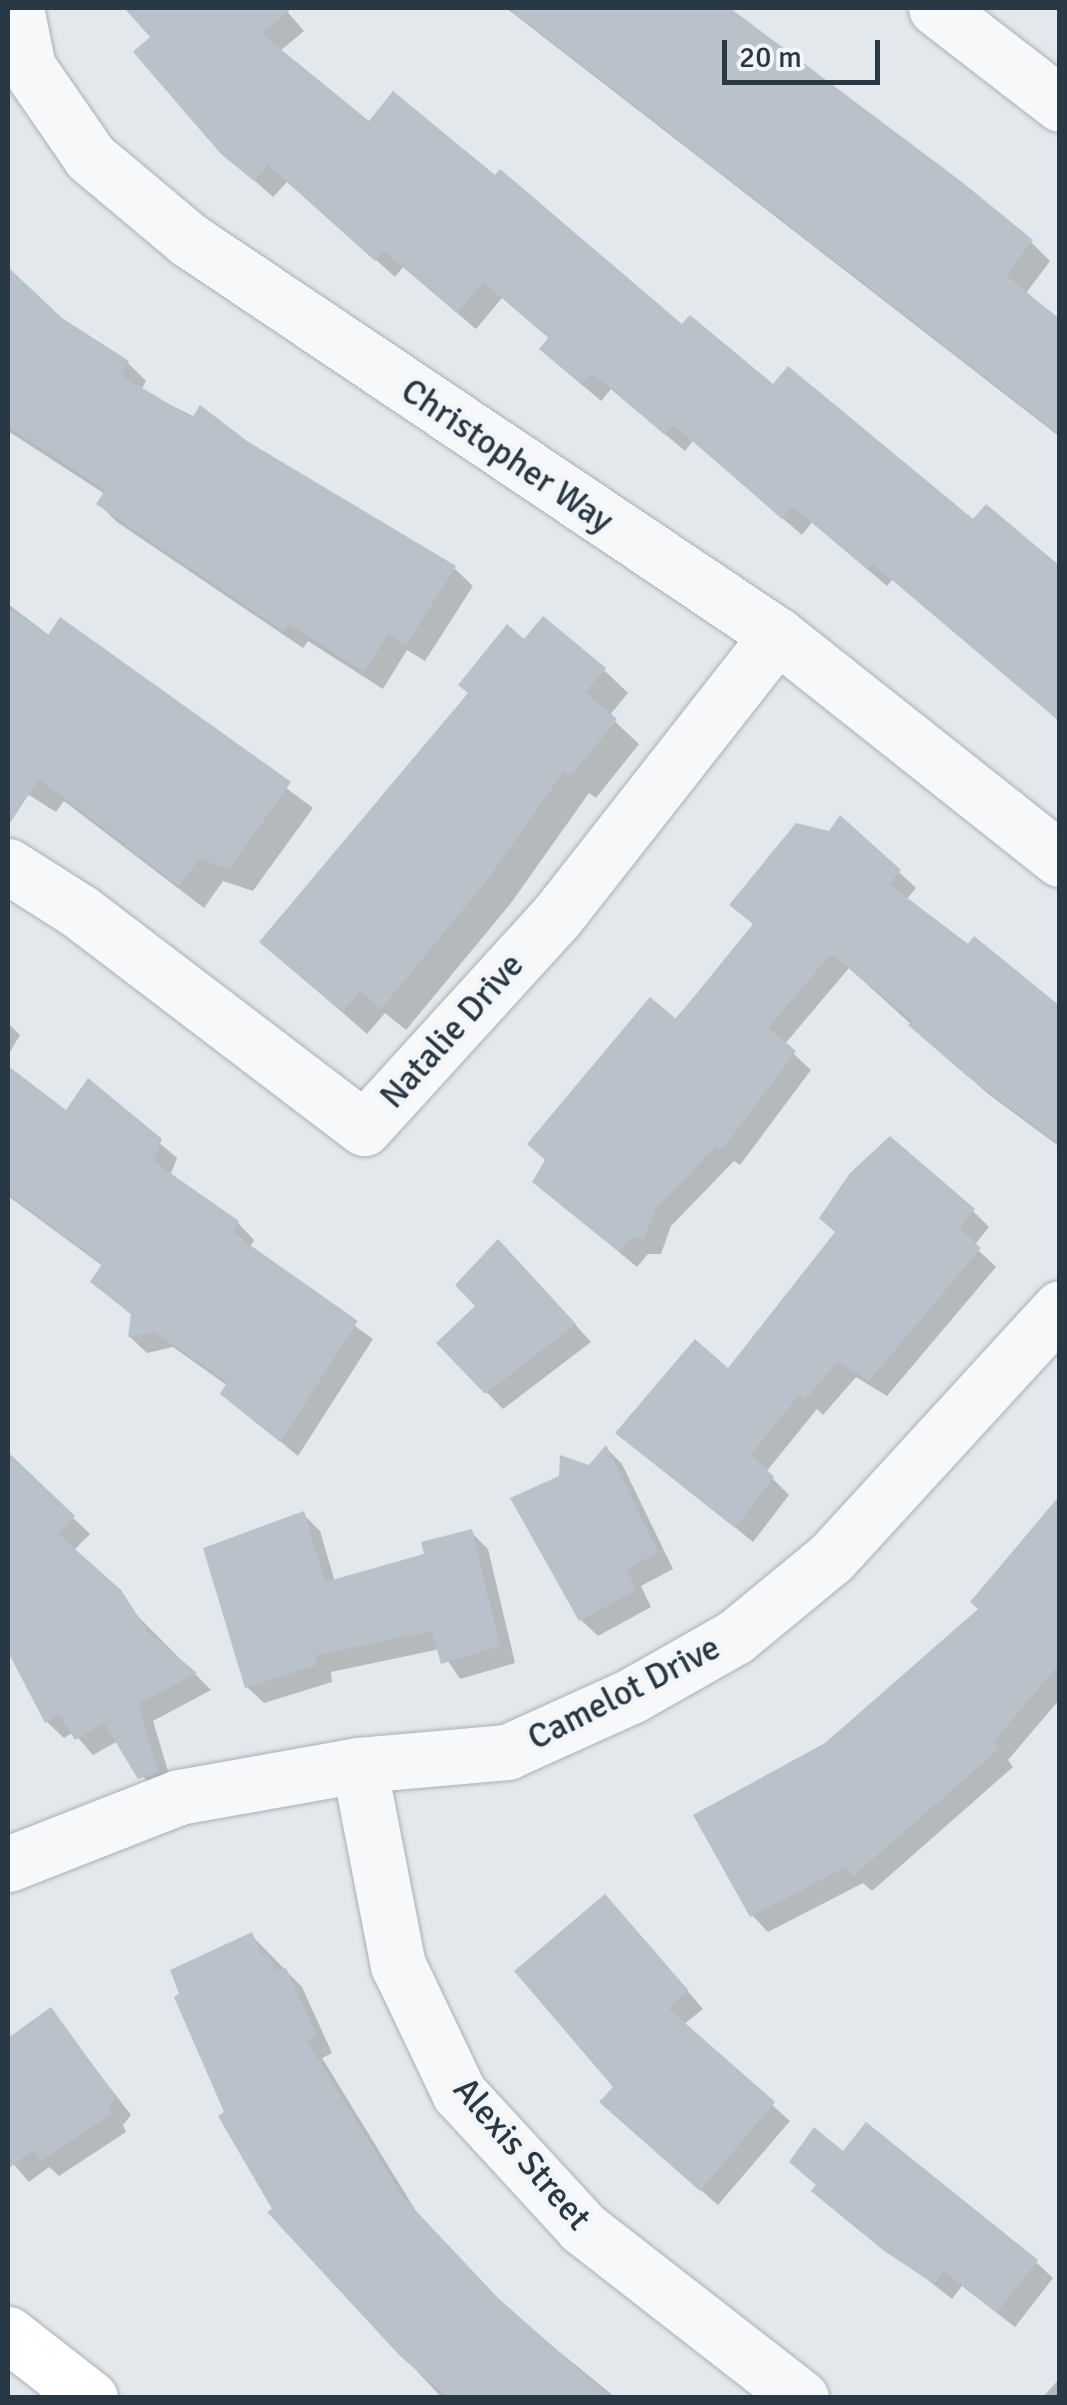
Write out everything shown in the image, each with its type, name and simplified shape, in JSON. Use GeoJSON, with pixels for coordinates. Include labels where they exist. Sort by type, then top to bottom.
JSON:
{"type":"FeatureCollection","features":[{"type":"Feature","properties":{"kind":"street","name":"Christopher Way"},"geometry":{"type":"LineString","coordinates":[[16,8],[28,66],[90,158],[189,240],[778,635],[1060,859]]}},
{"type":"Feature","properties":{"kind":"street"},"geometry":{"type":"LineString","coordinates":[[936,8],[1060,104]]}},
{"type":"Feature","properties":{"kind":"street","name":"Natalie Drive"},"geometry":{"type":"LineString","coordinates":[[8,866],[78,911],[364,1128],[557,916],[778,635]]}},
{"type":"Feature","properties":{"kind":"street","name":"Camelot Drive"},"geometry":{"type":"LineString","coordinates":[[10,1856],[178,1797],[359,1765],[507,1752],[632,1696],[734,1637],[832,1558],[1060,1308]]}},
{"type":"Feature","properties":{"kind":"street","name":"Alexis Street"},"geometry":{"type":"LineString","coordinates":[[359,1765],[398,1965],[459,2093],[584,2228],[800,2398]]}},
{"type":"Feature","properties":{"kind":"street"},"geometry":{"type":"LineString","coordinates":[[8,2334],[90,2398]]}},
{"type":"Feature","properties":{"kind":"building"},"geometry":{"type":"Polygon","coordinates":[[[124,8],[292,8],[262,34],[369,121],[393,91],[495,175],[500,169],[682,324],[690,315],[773,384],[788,366],[973,519],[986,504],[1060,566],[1060,722],[873,564],[868,570],[792,506],[782,519],[674,425],[665,435],[592,373],[582,385],[539,349],[549,337],[483,282],[457,313],[384,251],[375,261],[268,165],[254,181],[221,154],[133,52],[150,37],[124,8]]]}},
{"type":"Feature","properties":{"kind":"building"},"geometry":{"type":"Polygon","coordinates":[[[508,8],[730,8],[962,182],[1033,240],[1006,275],[1060,320],[1060,435],[508,8]]]}},
{"type":"Feature","properties":{"kind":"building"},"geometry":{"type":"Polygon","coordinates":[[[8,267],[62,318],[129,361],[121,375],[192,418],[200,405],[247,441],[456,566],[406,645],[388,634],[364,672],[289,624],[284,632],[96,504],[105,490],[8,427],[8,267]]]}},
{"type":"Feature","properties":{"kind":"building"},"geometry":{"type":"Polygon","coordinates":[[[8,607],[48,635],[60,617],[291,782],[229,869],[199,859],[179,886],[39,779],[8,826],[8,607]]]}},
{"type":"Feature","properties":{"kind":"building"},"geometry":{"type":"Polygon","coordinates":[[[543,616],[606,668],[585,692],[617,719],[571,776],[564,771],[488,879],[381,1009],[360,991],[342,1012],[259,942],[468,693],[458,685],[507,624],[524,639],[543,616]]]}},
{"type":"Feature","properties":{"kind":"building"},"geometry":{"type":"Polygon","coordinates":[[[840,815],[901,870],[889,884],[968,944],[974,936],[1060,1006],[1060,1145],[967,1076],[908,1025],[913,1021],[831,954],[768,1028],[796,1051],[722,1150],[716,1146],[655,1210],[644,1239],[631,1238],[619,1252],[532,1182],[545,1160],[527,1144],[650,997],[676,1019],[753,924],[729,905],[796,823],[829,831],[840,815]]]}},
{"type":"Feature","properties":{"kind":"building"},"geometry":{"type":"Polygon","coordinates":[[[8,1066],[66,1110],[88,1078],[162,1139],[153,1161],[239,1221],[233,1233],[358,1321],[280,1442],[220,1394],[227,1382],[154,1332],[128,1337],[131,1314],[90,1282],[102,1264],[8,1194],[8,1066]]]}},
{"type":"Feature","properties":{"kind":"building"},"geometry":{"type":"Polygon","coordinates":[[[890,1136],[975,1209],[959,1228],[981,1248],[869,1381],[838,1362],[805,1400],[799,1395],[751,1454],[774,1477],[735,1528],[615,1433],[695,1339],[728,1368],[835,1232],[819,1218],[850,1173],[890,1136]]]}},
{"type":"Feature","properties":{"kind":"building"},"geometry":{"type":"Polygon","coordinates":[[[498,1239],[576,1324],[485,1394],[436,1343],[475,1306],[455,1285],[498,1239]]]}},
{"type":"Feature","properties":{"kind":"building"},"geometry":{"type":"Polygon","coordinates":[[[606,1445],[658,1552],[626,1569],[636,1590],[579,1621],[510,1498],[559,1476],[560,1455],[589,1465],[606,1445]]]}},
{"type":"Feature","properties":{"kind":"building"},"geometry":{"type":"Polygon","coordinates":[[[8,1452],[75,1516],[58,1534],[121,1590],[148,1632],[197,1673],[138,1704],[158,1772],[138,1779],[104,1723],[75,1740],[59,1714],[45,1723],[8,1652],[8,1452]]]}},
{"type":"Feature","properties":{"kind":"building"},"geometry":{"type":"Polygon","coordinates":[[[1060,1495],[1060,1663],[993,1742],[999,1749],[853,1876],[846,1867],[750,1917],[693,1815],[825,1743],[978,1609],[970,1602],[1060,1495]]]}},
{"type":"Feature","properties":{"kind":"building"},"geometry":{"type":"Polygon","coordinates":[[[304,1511],[325,1582],[424,1554],[421,1542],[472,1529],[500,1646],[441,1664],[432,1631],[316,1655],[317,1665],[245,1688],[203,1548],[304,1511]]]}},
{"type":"Feature","properties":{"kind":"building"},"geometry":{"type":"Polygon","coordinates":[[[605,1894],[689,1991],[668,2008],[775,2102],[700,2191],[599,2102],[613,2087],[514,1971],[605,1894]]]}},
{"type":"Feature","properties":{"kind":"building"},"geometry":{"type":"Polygon","coordinates":[[[252,1932],[263,1957],[267,1954],[276,1970],[286,1968],[317,2036],[307,2041],[403,2197],[498,2298],[611,2398],[449,2398],[400,2356],[267,2212],[272,2209],[218,2116],[224,2112],[174,1997],[179,1994],[170,1970],[252,1932]]]}},
{"type":"Feature","properties":{"kind":"building"},"geometry":{"type":"Polygon","coordinates":[[[51,2007],[116,2097],[108,2107],[112,2114],[41,2161],[33,2150],[8,2169],[8,2038],[51,2007]]]}},
{"type":"Feature","properties":{"kind":"building"},"geometry":{"type":"Polygon","coordinates":[[[866,2122],[1038,2260],[997,2312],[944,2271],[934,2284],[884,2251],[811,2191],[816,2185],[789,2162],[814,2127],[843,2151],[866,2122]]]}}]}
